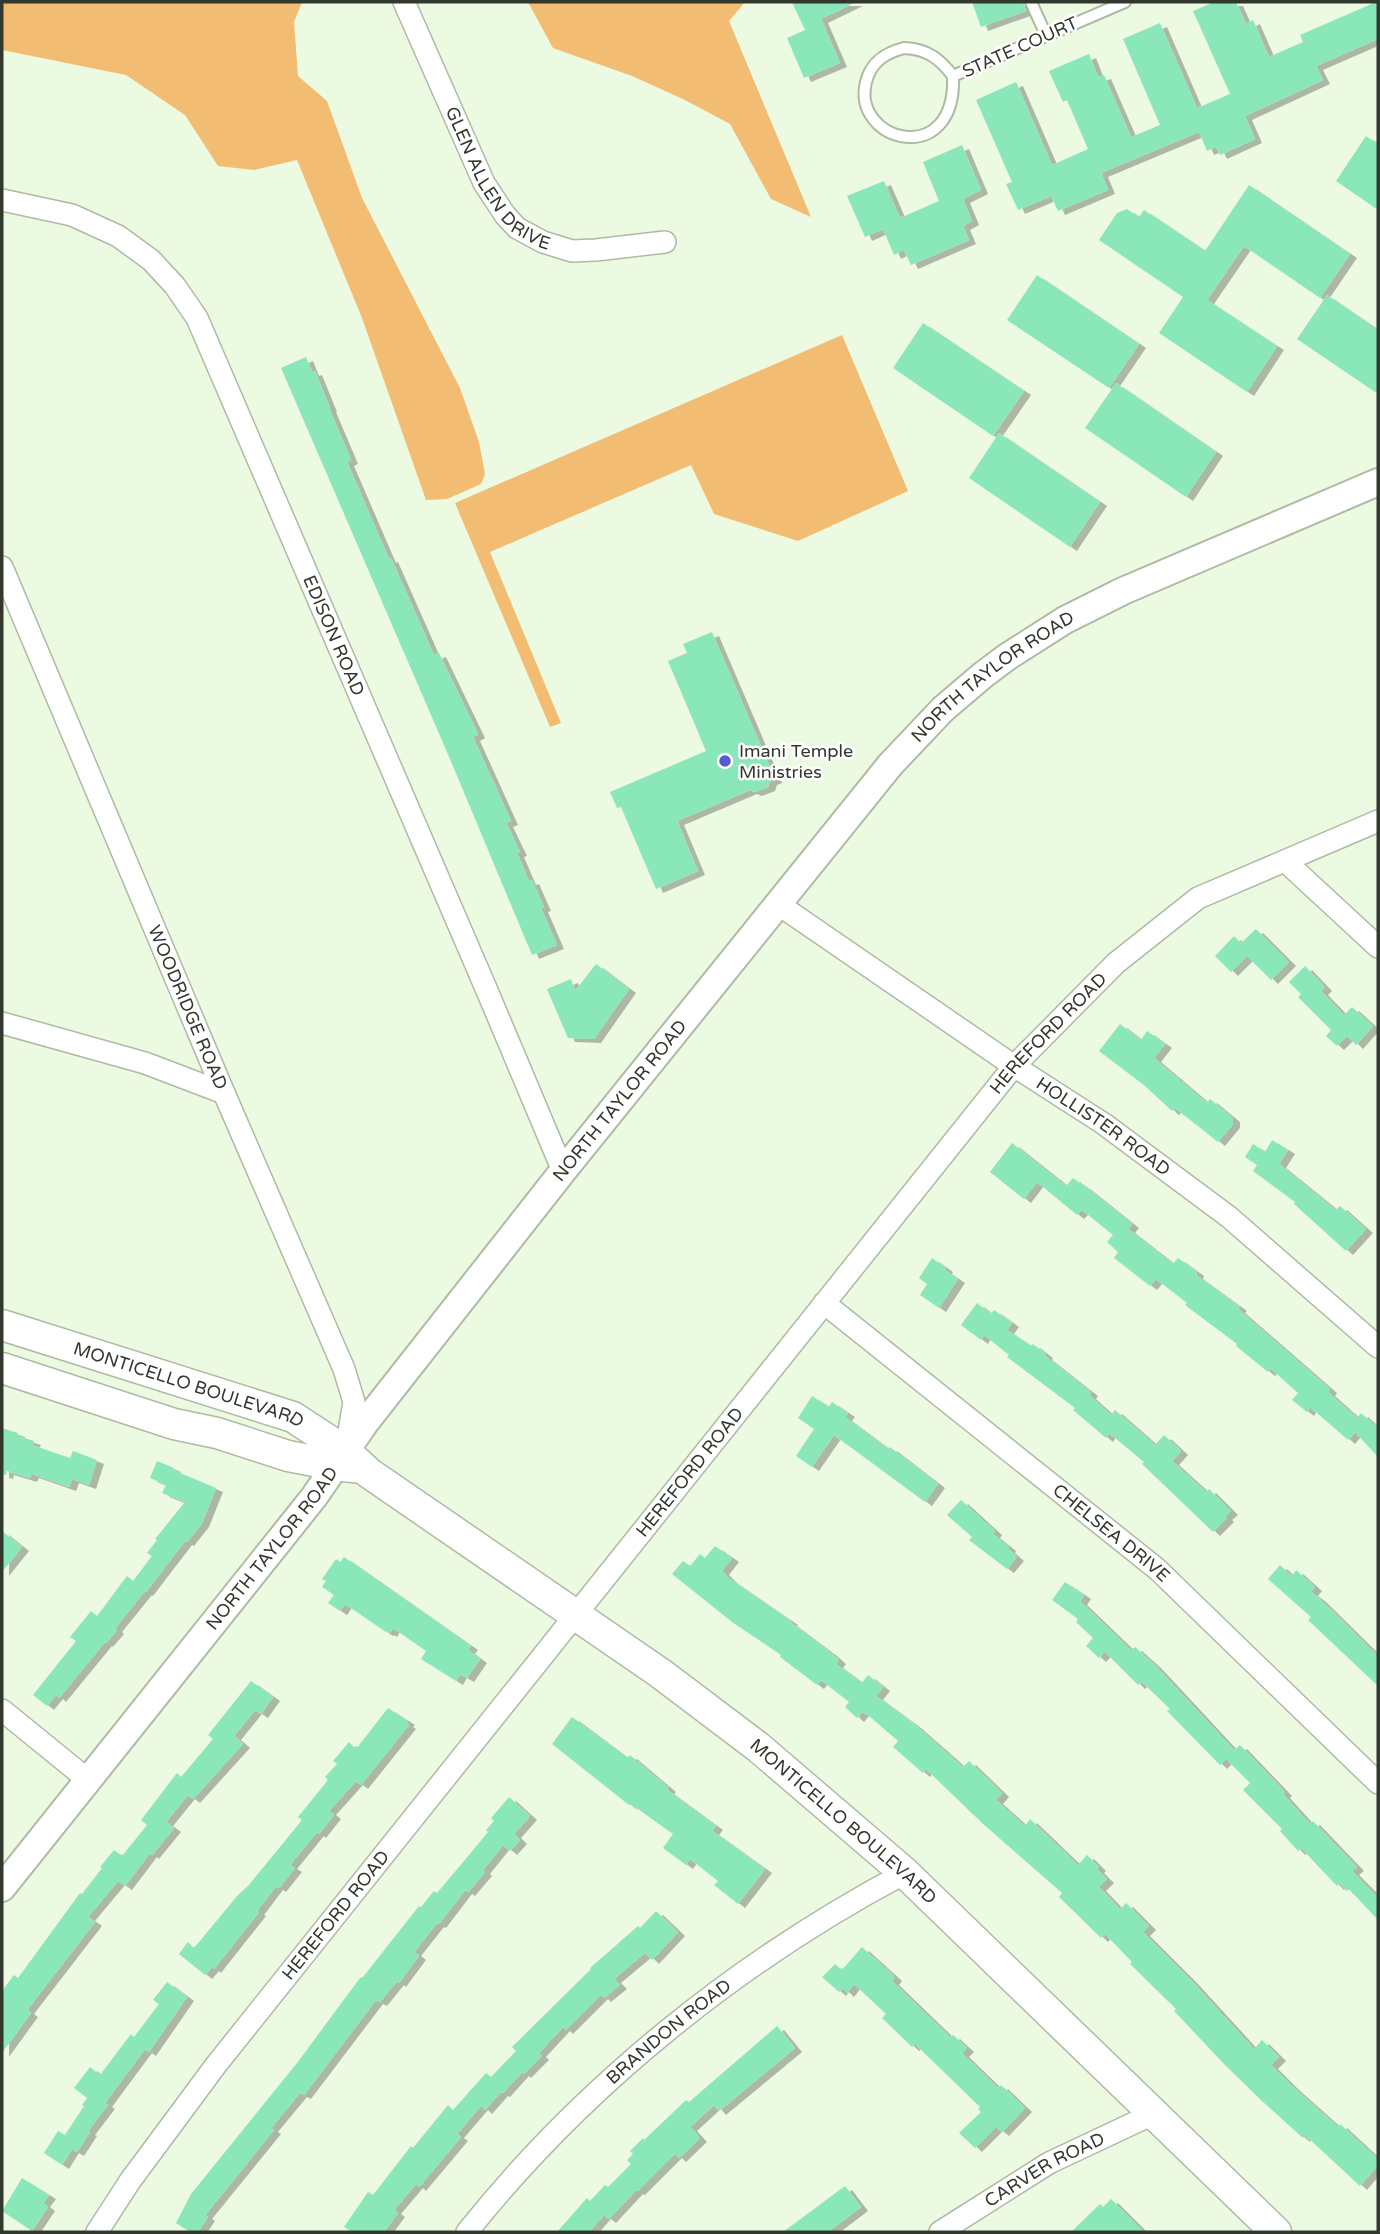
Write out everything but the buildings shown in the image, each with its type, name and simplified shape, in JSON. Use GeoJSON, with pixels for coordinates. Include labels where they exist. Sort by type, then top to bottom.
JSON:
{"type":"FeatureCollection","features":[{"type":"Feature","properties":{"kind":"main road","name":"MONTICELLO BOULEVARD"},"geometry":{"type":"LineString","coordinates":[[2,1325],[293,1417],[347,1462],[660,1673],[758,1747],[905,1872],[1276,2232]]}},
{"type":"Feature","properties":{"kind":"main road","name":"MONTICELLO BOULEVARD"},"geometry":{"type":"LineString","coordinates":[[2,1368],[174,1424],[217,1433],[296,1457],[347,1462]]}},
{"type":"Feature","properties":{"kind":"street","name":"GLEN ALLEN DRIVE"},"geometry":{"type":"LineString","coordinates":[[404,2],[484,183],[517,228],[543,242],[572,251],[665,242]]}},
{"type":"Feature","properties":{"kind":"street","name":"EDISON ROAD"},"geometry":{"type":"LineString","coordinates":[[2,200],[72,215],[118,236],[151,260],[175,286],[197,318],[563,1171]]}},
{"type":"Feature","properties":{"kind":"street","name":"NORTH TAYLOR ROAD"},"geometry":{"type":"LineString","coordinates":[[2,1888],[314,1497],[347,1462],[365,1423],[563,1171],[890,765],[943,709],[1007,657],[1065,620],[1123,591],[1378,482]]}},
{"type":"Feature","properties":{"kind":"street","name":"WOODRIDGE ROAD"},"geometry":{"type":"LineString","coordinates":[[2,567],[224,1093],[344,1369],[354,1402],[347,1462]]}},
{"type":"Feature","properties":{"kind":"street","name":"HEREFORD ROAD"},"geometry":{"type":"LineString","coordinates":[[97,2232],[130,2181],[216,2065],[1014,1066],[1116,963],[1198,898],[1378,821]]}},
{"type":"Feature","properties":{"kind":"street"},"geometry":{"type":"LineString","coordinates":[[1285,861],[1378,947]]}},
{"type":"Feature","properties":{"kind":"street","name":"HOLLISTER ROAD"},"geometry":{"type":"LineString","coordinates":[[778,904],[1014,1066],[1104,1124],[1228,1217],[1378,1347]]}},
{"type":"Feature","properties":{"kind":"street"},"geometry":{"type":"LineString","coordinates":[[2,1023],[145,1063],[224,1093]]}},
{"type":"Feature","properties":{"kind":"street","name":"CHELSEA DRIVE"},"geometry":{"type":"LineString","coordinates":[[824,1303],[1157,1569],[1378,1783]]}},
{"type":"Feature","properties":{"kind":"street"},"geometry":{"type":"LineString","coordinates":[[2,1710],[88,1780]]}},
{"type":"Feature","properties":{"kind":"street","name":"BRANDON ROAD"},"geometry":{"type":"LineString","coordinates":[[467,2232],[523,2168],[570,2120],[664,2034],[776,1950],[860,1896],[905,1872]]}},
{"type":"Feature","properties":{"kind":"street","name":"CARVER ROAD"},"geometry":{"type":"LineString","coordinates":[[940,2232],[1049,2163],[1153,2114]]}},
{"type":"Feature","properties":{"kind":"lane"},"geometry":{"type":"LineString","coordinates":[[1031,2],[1046,35]]}},
{"type":"Feature","properties":{"kind":"lane","name":"STATE COURT"},"geometry":{"type":"LineString","coordinates":[[953,76],[1125,2]]}},
{"type":"Feature","properties":{"kind":"lane"},"geometry":{"type":"LineString","coordinates":[[904,48],[919,49],[933,55],[953,76],[951,106],[945,119],[936,129],[923,135],[909,137],[883,129],[872,118],[866,104],[864,89],[868,74],[877,61],[889,52],[904,48]]}},
{"type":"Feature","properties":{"kind":"shaded area"},"geometry":{"type":"Polygon","coordinates":[[[2,2],[302,2],[294,22],[298,76],[327,101],[362,198],[460,388],[479,442],[485,474],[481,484],[447,499],[426,500],[362,318],[297,160],[254,170],[218,166],[185,115],[126,75],[2,50],[2,2]]]}},
{"type":"Feature","properties":{"kind":"shaded area"},"geometry":{"type":"Polygon","coordinates":[[[528,2],[745,2],[729,21],[811,217],[771,199],[730,124],[632,76],[553,48],[528,2]]]}},
{"type":"Feature","properties":{"kind":"shaded area"},"geometry":{"type":"Polygon","coordinates":[[[842,335],[908,491],[798,541],[714,514],[691,465],[490,552],[561,723],[550,727],[455,503],[842,335]]]}},
{"type":"Feature","properties":{"kind":"place","name":"Imani Temple Ministries"},"geometry":{"type":"Point","coordinates":[725,761]}}]}
